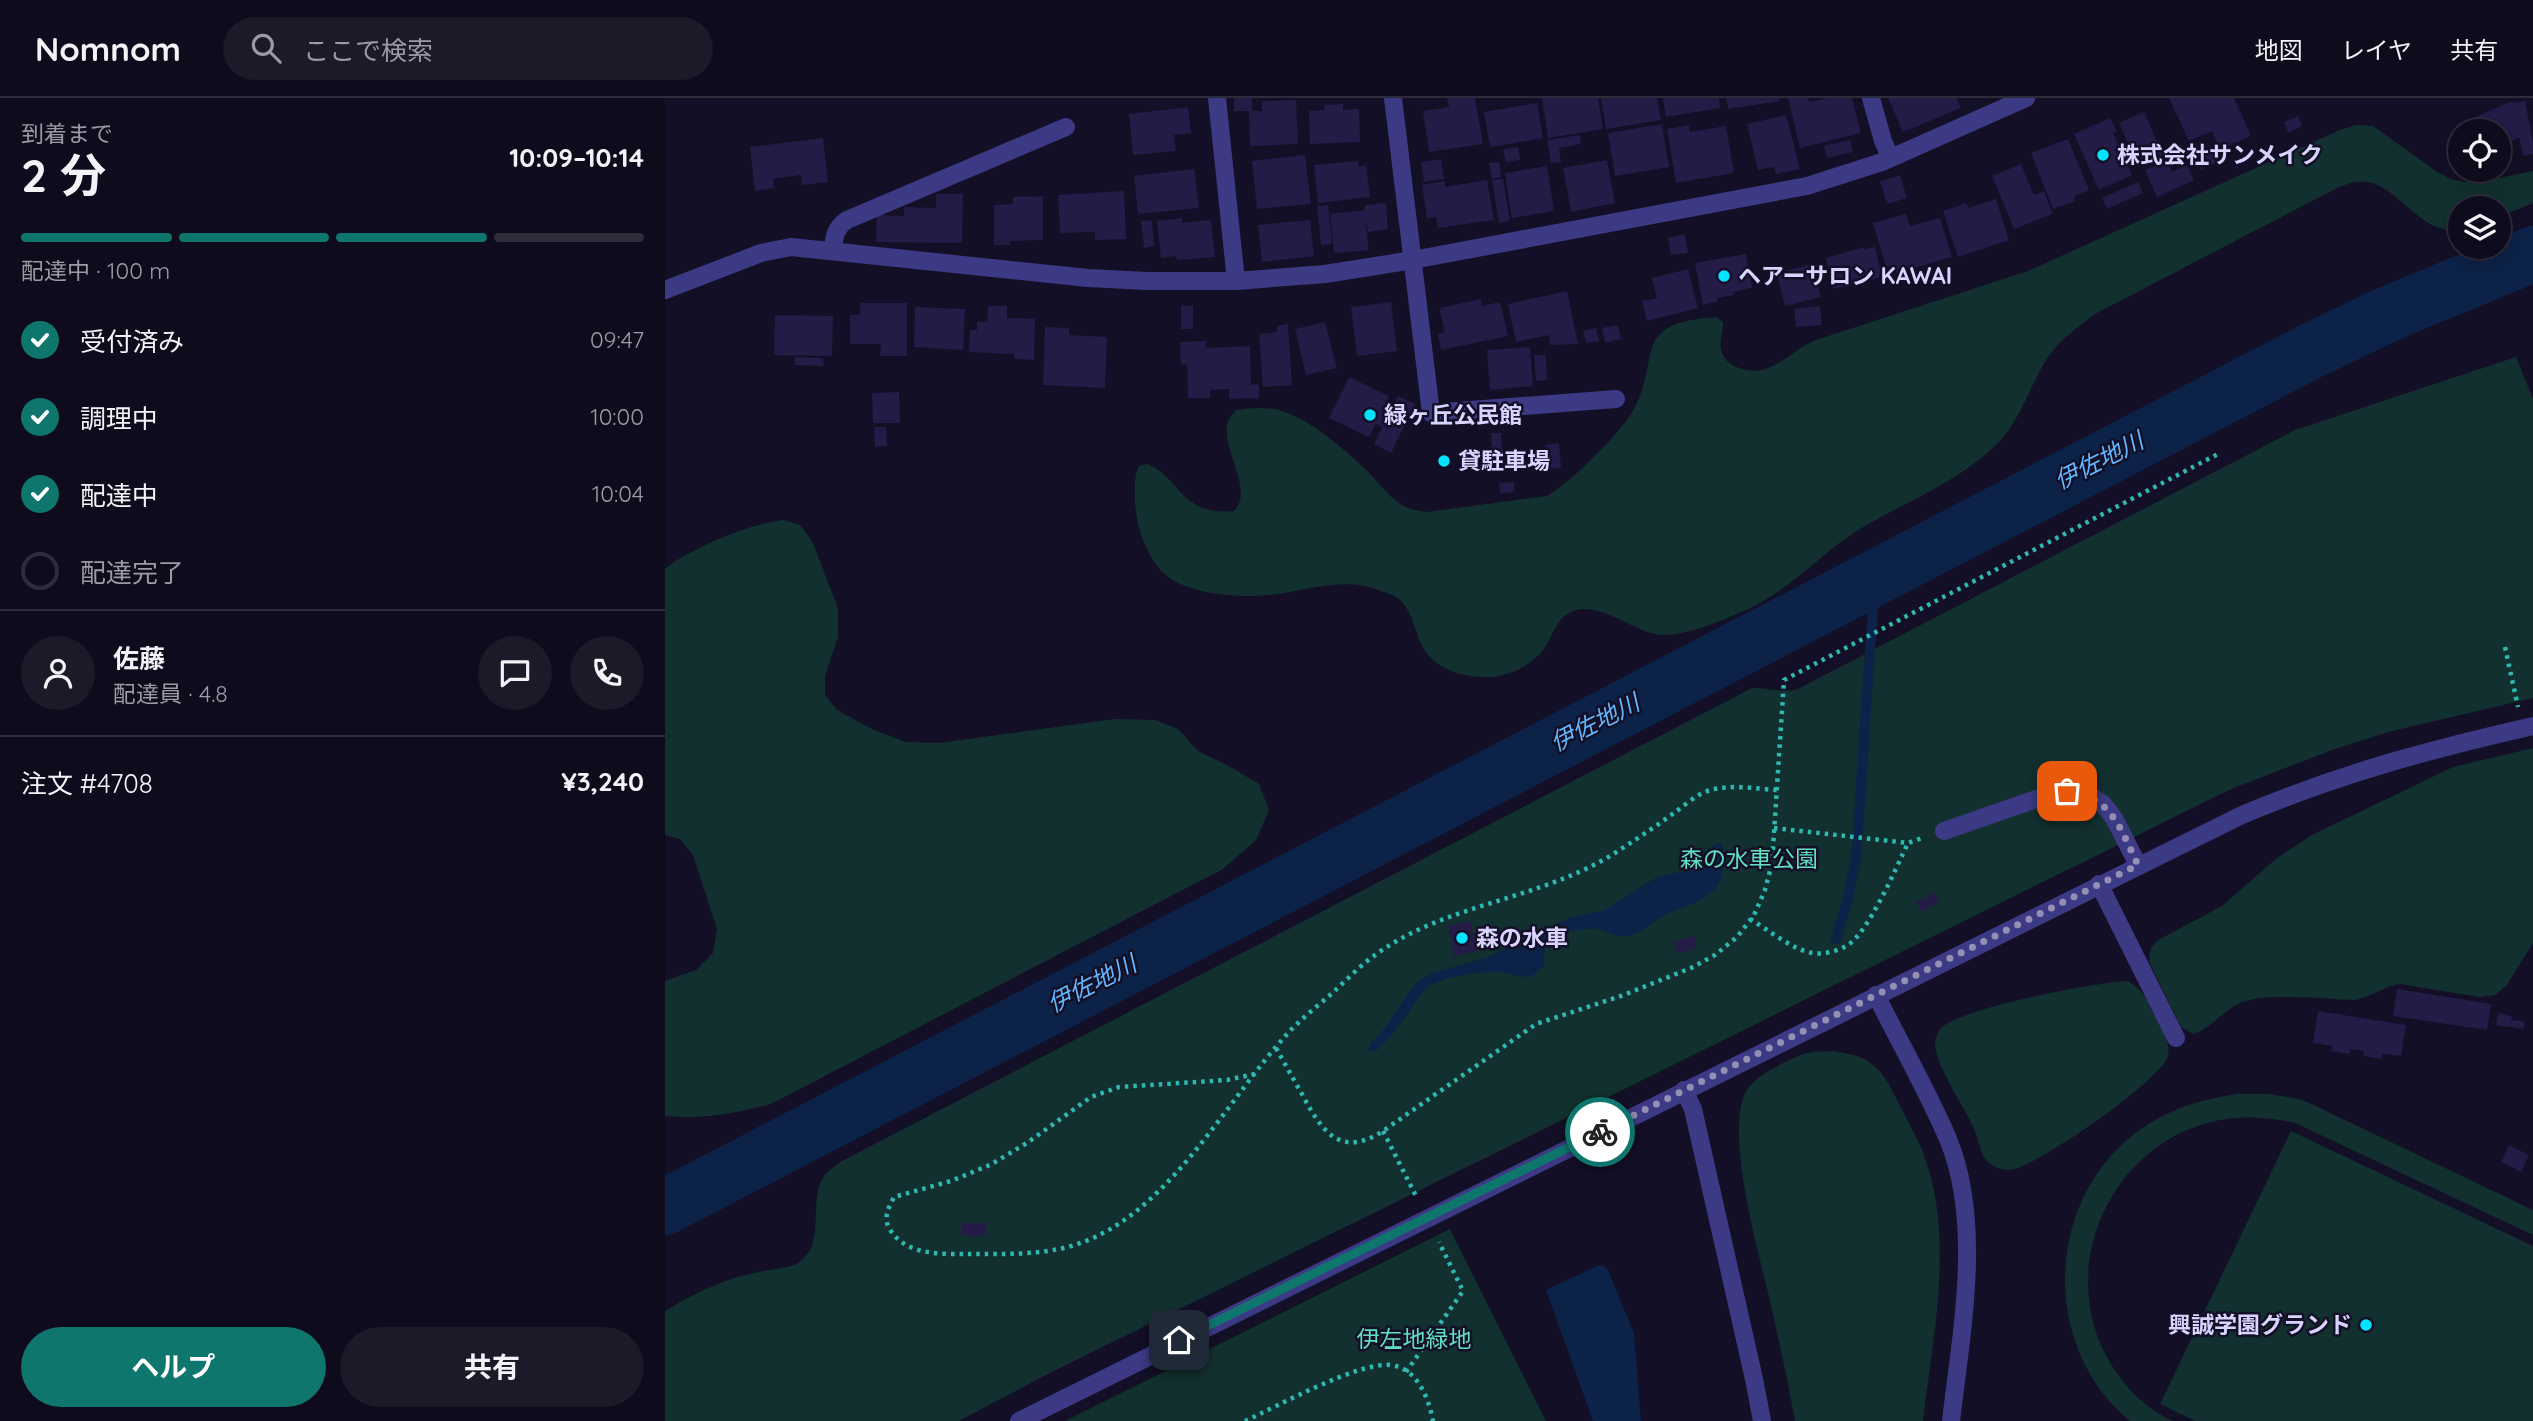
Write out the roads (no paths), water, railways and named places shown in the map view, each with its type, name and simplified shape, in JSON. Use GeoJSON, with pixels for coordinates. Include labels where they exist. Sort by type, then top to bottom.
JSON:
{"type":"FeatureCollection","features":[{"type":"Feature","properties":{"kind":"street"},"geometry":{"type":"LineString","coordinates":[[1217,98],[1236,281]]}},
{"type":"Feature","properties":{"kind":"street"},"geometry":{"type":"LineString","coordinates":[[1393,98],[1431,412],[1616,400]]}},
{"type":"Feature","properties":{"kind":"street"},"geometry":{"type":"LineString","coordinates":[[1871,98],[1883,141],[1891,158]]}},
{"type":"Feature","properties":{"kind":"street"},"geometry":{"type":"LineString","coordinates":[[665,290],[776,248],[791,247],[1088,278],[1147,281],[1236,281],[1325,274],[1768,194],[1845,175],[1891,158],[2026,98]]}},
{"type":"Feature","properties":{"kind":"street"},"geometry":{"type":"LineString","coordinates":[[833,251],[839,225],[847,220],[1066,127]]}},
{"type":"Feature","properties":{"kind":"street"},"geometry":{"type":"LineString","coordinates":[[1019,1421],[2242,815],[2344,775],[2449,745],[2533,726]]}},
{"type":"Feature","properties":{"kind":"street"},"geometry":{"type":"LineString","coordinates":[[1944,831],[2048,795],[2067,791],[2086,793],[2103,804],[2115,818],[2138,865]]}},
{"type":"Feature","properties":{"kind":"street"},"geometry":{"type":"LineString","coordinates":[[2099,884],[2176,1038]]}},
{"type":"Feature","properties":{"kind":"street"},"geometry":{"type":"LineString","coordinates":[[1876,995],[1949,1141],[1962,1191],[1968,1241],[1966,1292],[1951,1421]]}},
{"type":"Feature","properties":{"kind":"street"},"geometry":{"type":"LineString","coordinates":[[1684,1090],[1693,1109],[1762,1421]]}},
{"type":"Feature","properties":{"kind":"water"},"geometry":{"type":"Polygon","coordinates":[[[1721,843],[1725,859],[1720,881],[1699,900],[1630,935],[1617,936],[1594,929],[1550,937],[1546,943],[1543,967],[1532,976],[1499,972],[1474,973],[1427,986],[1393,1034],[1376,1051],[1369,1051],[1370,1044],[1421,979],[1485,958],[1569,918],[1605,910],[1657,877],[1685,871],[1715,844],[1721,843]]]}},
{"type":"Feature","properties":{"kind":"water"},"geometry":{"type":"Polygon","coordinates":[[[1603,1265],[1608,1270],[1634,1333],[1641,1421],[1593,1421],[1546,1290],[1603,1265]]]}},
{"type":"Feature","properties":{"kind":"waterway","name":"伊佐地川"},"geometry":{"type":"LineString","coordinates":[[665,1207],[2311,351],[2388,314],[2533,254]]}},
{"type":"Feature","properties":{"kind":"waterway"},"geometry":{"type":"LineString","coordinates":[[1836,939],[1856,859],[1875,577]]}},
{"type":"Feature","properties":{"kind":"place","name":"株式会社サンメイク"},"geometry":{"type":"Point","coordinates":[2103,155]}},
{"type":"Feature","properties":{"kind":"place","name":"ヘアーサロン KAWAI"},"geometry":{"type":"Point","coordinates":[1724,276]}},
{"type":"Feature","properties":{"kind":"place","name":"緑ヶ丘公民館"},"geometry":{"type":"Point","coordinates":[1370,415]}},
{"type":"Feature","properties":{"kind":"place","name":"貸駐車場"},"geometry":{"type":"Point","coordinates":[1444,461]}},
{"type":"Feature","properties":{"kind":"place","name":"森の水車"},"geometry":{"type":"Point","coordinates":[1462,938]}},
{"type":"Feature","properties":{"kind":"place","name":"興誠学園グランド"},"geometry":{"type":"Point","coordinates":[2366,1325]}},
{"type":"Feature","properties":{"kind":"park label","name":"森の水車公園"},"geometry":{"type":"Point","coordinates":[1749,859]}},
{"type":"Feature","properties":{"kind":"park label","name":"伊左地緑地"},"geometry":{"type":"Point","coordinates":[1414,1339]}}]}
